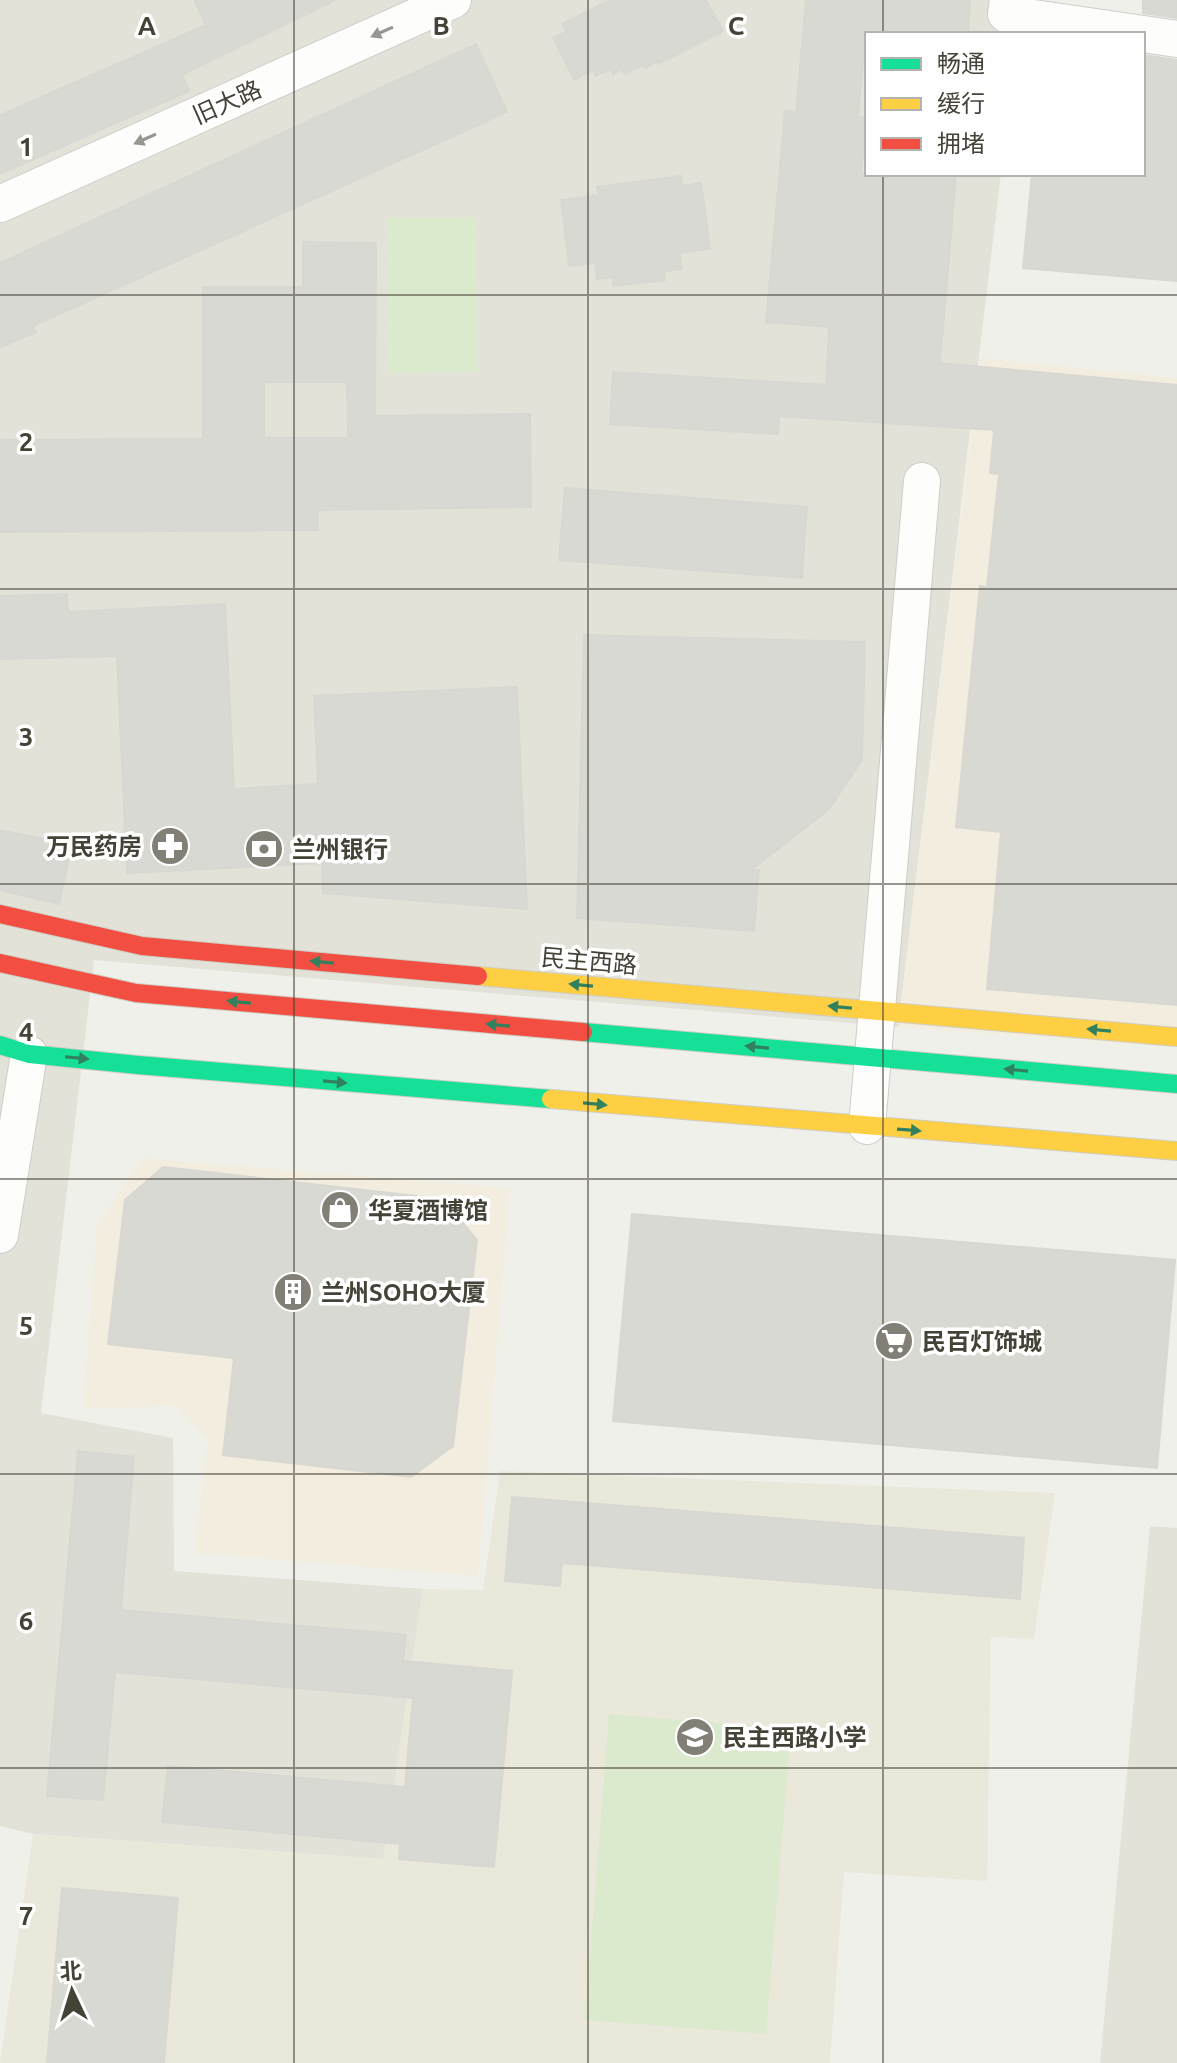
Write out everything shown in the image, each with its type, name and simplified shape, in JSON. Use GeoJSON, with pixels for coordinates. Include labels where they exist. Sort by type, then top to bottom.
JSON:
{"type":"FeatureCollection","features":[{"type":"Feature","properties":{"kind":"main road","name":"民主西路"},"geometry":{"type":"LineString","coordinates":[[0,914],[142,946],[1177,1037]]}},
{"type":"Feature","properties":{"kind":"main road"},"geometry":{"type":"LineString","coordinates":[[0,963],[136,993],[1177,1084]]}},
{"type":"Feature","properties":{"kind":"main road"},"geometry":{"type":"LineString","coordinates":[[14,1049],[138,1065],[1177,1151]]}},
{"type":"Feature","properties":{"kind":"street","name":"旧大路"},"geometry":{"type":"LineString","coordinates":[[0,204],[453,0]]}},
{"type":"Feature","properties":{"kind":"street"},"geometry":{"type":"LineString","coordinates":[[1008,0],[1006,14],[1129,32]]}},
{"type":"Feature","properties":{"kind":"street"},"geometry":{"type":"LineString","coordinates":[[1145,34],[1177,39]]}},
{"type":"Feature","properties":{"kind":"street"},"geometry":{"type":"LineString","coordinates":[[867,1126],[922,481]]}},
{"type":"Feature","properties":{"kind":"street"},"geometry":{"type":"LineString","coordinates":[[0,1235],[14,1049]]}},
{"type":"Feature","properties":{"kind":"shaded area"},"geometry":{"type":"Polygon","coordinates":[[[0,0],[1021,0],[1017,32],[865,32],[865,176],[1001,176],[898,1027],[94,960],[41,1413],[173,1438],[174,1571],[423,1589],[384,1859],[33,1834],[0,1826],[0,0]]]}},
{"type":"Feature","properties":{"kind":"shaded area"},"geometry":{"type":"Polygon","coordinates":[[[981,358],[1177,378],[1177,1047],[898,1027],[981,358]]]}},
{"type":"Feature","properties":{"kind":"shaded area","name":"兰州SOHO大厦"},"geometry":{"type":"Polygon","coordinates":[[[142,1158],[510,1188],[478,1576],[194,1553],[208,1439],[176,1406],[83,1409],[97,1225],[142,1158]]]}},
{"type":"Feature","properties":{"kind":"shaded area","name":"民主西路小学"},"geometry":{"type":"Polygon","coordinates":[[[500,1471],[1055,1493],[1034,1639],[991,1637],[987,1881],[844,1872],[830,2063],[0,2063],[33,1834],[383,1859],[423,1589],[483,1590],[500,1471]]]}},
{"type":"Feature","properties":{"kind":"shaded area"},"geometry":{"type":"Polygon","coordinates":[[[1150,1526],[1177,1528],[1177,2063],[1100,2063],[1150,1526]]]}},
{"type":"Feature","properties":{"kind":"green space"},"geometry":{"type":"Polygon","coordinates":[[[476,217],[478,372],[388,373],[387,218],[476,217]]]}},
{"type":"Feature","properties":{"kind":"green space"},"geometry":{"type":"Polygon","coordinates":[[[609,1714],[791,1729],[766,2034],[585,2020],[609,1714]]]}},
{"type":"Feature","properties":{"kind":"building"},"geometry":{"type":"Polygon","coordinates":[[[194,0],[335,0],[182,75],[189,91],[0,174],[0,115],[206,25],[194,0]]]}},
{"type":"Feature","properties":{"kind":"building"},"geometry":{"type":"Polygon","coordinates":[[[610,0],[706,0],[723,31],[658,64],[657,61],[645,68],[643,65],[625,74],[622,69],[613,74],[611,69],[596,76],[593,70],[574,80],[553,38],[566,32],[562,24],[610,0]]]}},
{"type":"Feature","properties":{"kind":"building"},"geometry":{"type":"Polygon","coordinates":[[[806,0],[970,0],[968,32],[865,32],[858,117],[865,118],[861,174],[956,176],[940,363],[1177,385],[1177,1005],[987,989],[1001,832],[956,827],[980,586],[987,587],[999,474],[990,473],[994,430],[779,416],[778,434],[610,424],[613,372],[826,385],[829,327],[766,322],[785,111],[796,112],[806,0]]]}},
{"type":"Feature","properties":{"kind":"building"},"geometry":{"type":"Polygon","coordinates":[[[1143,0],[1177,0],[1177,18],[1143,13],[1143,0]]]}},
{"type":"Feature","properties":{"kind":"building"},"geometry":{"type":"Polygon","coordinates":[[[476,44],[507,112],[33,326],[36,332],[0,348],[0,263],[476,44]]]}},
{"type":"Feature","properties":{"kind":"building"},"geometry":{"type":"Polygon","coordinates":[[[1145,55],[1177,60],[1177,281],[1023,268],[1032,176],[1145,176],[1145,55]]]}},
{"type":"Feature","properties":{"kind":"building"},"geometry":{"type":"Polygon","coordinates":[[[681,176],[682,186],[701,183],[710,249],[680,253],[682,269],[664,271],[665,280],[614,286],[612,277],[597,279],[595,263],[569,266],[561,200],[599,195],[597,187],[681,176]]]}},
{"type":"Feature","properties":{"kind":"building"},"geometry":{"type":"Polygon","coordinates":[[[303,242],[376,243],[375,416],[530,414],[531,507],[318,510],[318,530],[0,532],[0,440],[203,439],[203,287],[303,287],[303,242]],[[264,382],[264,438],[348,438],[347,382],[264,382]]]}},
{"type":"Feature","properties":{"kind":"building"},"geometry":{"type":"Polygon","coordinates":[[[565,488],[807,507],[802,578],[559,560],[565,488]]]}},
{"type":"Feature","properties":{"kind":"building"},"geometry":{"type":"Polygon","coordinates":[[[67,594],[68,612],[225,604],[234,789],[318,784],[314,696],[517,687],[527,909],[323,893],[322,863],[127,873],[117,656],[0,659],[0,596],[67,594]]]}},
{"type":"Feature","properties":{"kind":"building"},"geometry":{"type":"Polygon","coordinates":[[[584,635],[865,642],[862,760],[829,809],[751,870],[759,870],[754,931],[577,918],[584,635]]]}},
{"type":"Feature","properties":{"kind":"building"},"geometry":{"type":"Polygon","coordinates":[[[0,830],[72,845],[59,904],[0,890],[0,830]]]}},
{"type":"Feature","properties":{"kind":"building","name":"兰州SOHO大厦"},"geometry":{"type":"Polygon","coordinates":[[[163,1167],[443,1199],[477,1240],[453,1446],[411,1477],[223,1455],[234,1358],[108,1344],[125,1200],[163,1167]]]}},
{"type":"Feature","properties":{"kind":"building","name":"民百灯饰城"},"geometry":{"type":"Polygon","coordinates":[[[632,1214],[1175,1260],[1157,1468],[613,1421],[632,1214]]]}},
{"type":"Feature","properties":{"kind":"building"},"geometry":{"type":"Polygon","coordinates":[[[78,1451],[134,1457],[121,1610],[406,1635],[403,1661],[512,1671],[494,1867],[399,1859],[400,1844],[162,1822],[168,1766],[405,1787],[413,1698],[115,1672],[103,1800],[47,1796],[78,1451]]]}},
{"type":"Feature","properties":{"kind":"building"},"geometry":{"type":"Polygon","coordinates":[[[512,1497],[1024,1538],[1020,1599],[562,1563],[560,1586],[505,1581],[512,1497]]]}},
{"type":"Feature","properties":{"kind":"building"},"geometry":{"type":"Polygon","coordinates":[[[62,1888],[178,1898],[164,2063],[47,2063],[62,1888]]]}},
{"type":"Feature","properties":{"kind":"traffic: fast"},"geometry":{"type":"LineString","coordinates":[[583,1032],[1177,1084]]}},
{"type":"Feature","properties":{"kind":"traffic: fast"},"geometry":{"type":"LineString","coordinates":[[0,1045],[29,1054],[138,1065],[551,1099]]}},
{"type":"Feature","properties":{"kind":"traffic: slow"},"geometry":{"type":"LineString","coordinates":[[478,976],[1177,1037]]}},
{"type":"Feature","properties":{"kind":"traffic: slow"},"geometry":{"type":"LineString","coordinates":[[551,1099],[1177,1151]]}},
{"type":"Feature","properties":{"kind":"traffic: jam"},"geometry":{"type":"LineString","coordinates":[[0,914],[142,946],[478,976]]}},
{"type":"Feature","properties":{"kind":"traffic: jam"},"geometry":{"type":"LineString","coordinates":[[0,963],[136,993],[583,1032]]}},
{"type":"Feature","properties":{"kind":"place","name":"万民药房"},"geometry":{"type":"Point","coordinates":[170,846]}},
{"type":"Feature","properties":{"kind":"place","name":"兰州银行"},"geometry":{"type":"Point","coordinates":[264,849]}},
{"type":"Feature","properties":{"kind":"place","name":"华夏酒博馆"},"geometry":{"type":"Point","coordinates":[340,1210]}},
{"type":"Feature","properties":{"kind":"place","name":"兰州SOHO大厦"},"geometry":{"type":"Point","coordinates":[293,1292]}},
{"type":"Feature","properties":{"kind":"place","name":"民百灯饰城"},"geometry":{"type":"Point","coordinates":[894,1341]}},
{"type":"Feature","properties":{"kind":"place","name":"民主西路小学"},"geometry":{"type":"Point","coordinates":[695,1737]}}]}
